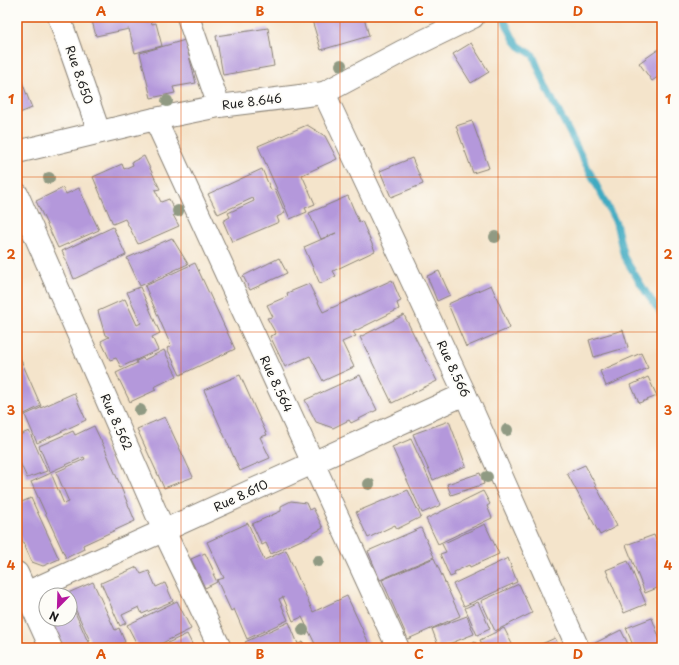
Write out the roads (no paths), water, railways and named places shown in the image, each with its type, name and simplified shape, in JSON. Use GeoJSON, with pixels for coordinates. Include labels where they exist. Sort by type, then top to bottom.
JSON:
{"type":"FeatureCollection","features":[{"type":"Feature","properties":{"kind":"street","name":"Rue 8.650"},"geometry":{"type":"LineString","coordinates":[[59,17],[99,132]]}},
{"type":"Feature","properties":{"kind":"street"},"geometry":{"type":"LineString","coordinates":[[188,17],[219,106]]}},
{"type":"Feature","properties":{"kind":"street","name":"Rue 8.646"},"geometry":{"type":"LineString","coordinates":[[17,152],[155,119],[219,106],[324,93],[401,52],[473,17]]}},
{"type":"Feature","properties":{"kind":"street","name":"Rue 8.566"},"geometry":{"type":"LineString","coordinates":[[324,93],[465,394],[578,648]]}},
{"type":"Feature","properties":{"kind":"street","name":"Rue 8.564"},"geometry":{"type":"LineString","coordinates":[[155,119],[398,648]]}},
{"type":"Feature","properties":{"kind":"street","name":"Rue 8.562"},"geometry":{"type":"LineString","coordinates":[[17,194],[164,531],[220,648]]}},
{"type":"Feature","properties":{"kind":"street","name":"Rue 8.610"},"geometry":{"type":"LineString","coordinates":[[22,595],[465,394]]}},
{"type":"Feature","properties":{"kind":"street"},"geometry":{"type":"LineString","coordinates":[[17,573],[22,595],[51,648]]}},
{"type":"Feature","properties":{"kind":"waterway"},"geometry":{"type":"LineString","coordinates":[[503,17],[514,40],[519,46],[533,55],[546,87],[616,223],[624,257],[662,315]]}}]}
